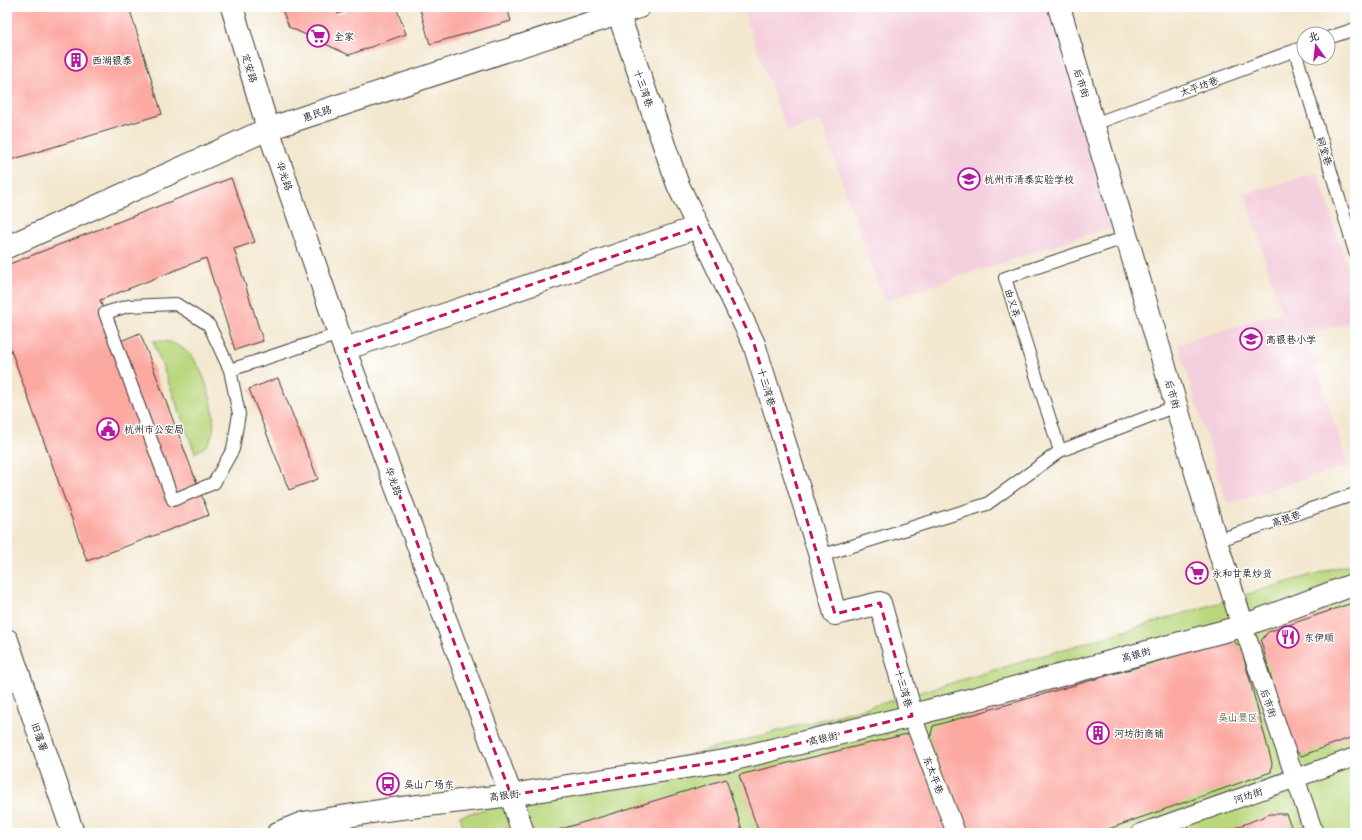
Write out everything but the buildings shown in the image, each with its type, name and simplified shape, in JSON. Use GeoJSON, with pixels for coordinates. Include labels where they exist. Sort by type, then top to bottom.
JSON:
{"type":"FeatureCollection","features":[{"type":"Feature","properties":{"kind":"street","name":"定安路"},"geometry":{"type":"LineString","coordinates":[[232,7],[268,128]]}},
{"type":"Feature","properties":{"kind":"street","name":"惠民路"},"geometry":{"type":"LineString","coordinates":[[7,247],[268,128],[617,11],[639,7]]}},
{"type":"Feature","properties":{"kind":"street","name":"后市街"},"geometry":{"type":"LineString","coordinates":[[1059,7],[1216,541],[1243,626],[1314,833]]}},
{"type":"Feature","properties":{"kind":"street","name":"十三湾巷"},"geometry":{"type":"LineString","coordinates":[[617,11],[678,185],[754,344],[820,556],[835,614],[880,603],[912,716]]}},
{"type":"Feature","properties":{"kind":"street","name":"华光路"},"geometry":{"type":"LineString","coordinates":[[268,128],[342,341],[511,795],[523,833]]}},
{"type":"Feature","properties":{"kind":"street"},"geometry":{"type":"LineString","coordinates":[[342,341],[698,227]]}},
{"type":"Feature","properties":{"kind":"street","name":"高银街"},"geometry":{"type":"LineString","coordinates":[[278,833],[303,823],[385,810],[511,795],[730,760],[912,716],[1243,626],[1355,584]]}},
{"type":"Feature","properties":{"kind":"street","name":"旧藩署"},"geometry":{"type":"LineString","coordinates":[[7,640],[73,833]]}},
{"type":"Feature","properties":{"kind":"street","name":"东太平巷"},"geometry":{"type":"LineString","coordinates":[[912,716],[956,833]]}},
{"type":"Feature","properties":{"kind":"street","name":"河坊街"},"geometry":{"type":"LineString","coordinates":[[1141,833],[1355,757]]}},
{"type":"Feature","properties":{"kind":"lane"},"geometry":{"type":"LineString","coordinates":[[1336,35],[1355,29]]}},
{"type":"Feature","properties":{"kind":"lane","name":"太平坊巷"},"geometry":{"type":"LineString","coordinates":[[1094,124],[1296,50]]}},
{"type":"Feature","properties":{"kind":"lane","name":"祠堂巷"},"geometry":{"type":"LineString","coordinates":[[1304,66],[1355,252]]}},
{"type":"Feature","properties":{"kind":"lane","name":"由义弄"},"geometry":{"type":"LineString","coordinates":[[1060,451],[1006,278],[1127,237]]}},
{"type":"Feature","properties":{"kind":"lane"},"geometry":{"type":"LineString","coordinates":[[176,304],[210,325],[230,370],[239,414],[233,449],[214,483],[173,500],[105,313],[128,306],[176,304]]}},
{"type":"Feature","properties":{"kind":"lane"},"geometry":{"type":"LineString","coordinates":[[230,370],[342,341]]}},
{"type":"Feature","properties":{"kind":"lane"},"geometry":{"type":"LineString","coordinates":[[820,556],[986,504],[1060,451],[1176,406]]}},
{"type":"Feature","properties":{"kind":"lane","name":"高银巷"},"geometry":{"type":"LineString","coordinates":[[1216,541],[1355,494]]}},
{"type":"Feature","properties":{"kind":"highlighted area"},"geometry":{"type":"Polygon","coordinates":[[[698,227],[754,344],[835,614],[880,603],[912,716],[730,760],[511,795],[345,349],[698,227]]]}},
{"type":"Feature","properties":{"kind":"shaded area","name":"杭州市清泰实验学校"},"geometry":{"type":"Polygon","coordinates":[[[742,7],[1047,7],[1111,227],[884,301],[821,121],[787,132],[742,7]]]}},
{"type":"Feature","properties":{"kind":"shaded area","name":"高银巷小学"},"geometry":{"type":"Polygon","coordinates":[[[1318,172],[1355,292],[1355,320],[1307,335],[1348,466],[1227,503],[1178,344],[1281,312],[1245,194],[1318,172]]]}},
{"type":"Feature","properties":{"kind":"green space"},"geometry":{"type":"Polygon","coordinates":[[[153,341],[164,341],[182,348],[194,359],[204,378],[211,401],[214,424],[208,444],[195,453],[153,341]]]}},
{"type":"Feature","properties":{"kind":"green space","name":"吴山景区"},"geometry":{"type":"Polygon","coordinates":[[[1355,562],[1355,833],[465,833],[460,816],[891,701],[1355,562]]]}},
{"type":"Feature","properties":{"kind":"place","name":"全家"},"geometry":{"type":"Point","coordinates":[318,36]}},
{"type":"Feature","properties":{"kind":"place","name":"西湖银泰"},"geometry":{"type":"Point","coordinates":[76,60]}},
{"type":"Feature","properties":{"kind":"place","name":"杭州市清泰实验学校"},"geometry":{"type":"Point","coordinates":[969,179]}},
{"type":"Feature","properties":{"kind":"place","name":"高银巷小学"},"geometry":{"type":"Point","coordinates":[1251,339]}},
{"type":"Feature","properties":{"kind":"place","name":"杭州市公安局"},"geometry":{"type":"Point","coordinates":[108,429]}},
{"type":"Feature","properties":{"kind":"place","name":"永和甘栗炒货"},"geometry":{"type":"Point","coordinates":[1197,573]}},
{"type":"Feature","properties":{"kind":"place","name":"东伊顺"},"geometry":{"type":"Point","coordinates":[1288,637]}},
{"type":"Feature","properties":{"kind":"place","name":"河坊街商铺"},"geometry":{"type":"Point","coordinates":[1098,733]}},
{"type":"Feature","properties":{"kind":"place","name":"吴山广场东"},"geometry":{"type":"Point","coordinates":[388,784]}}]}
